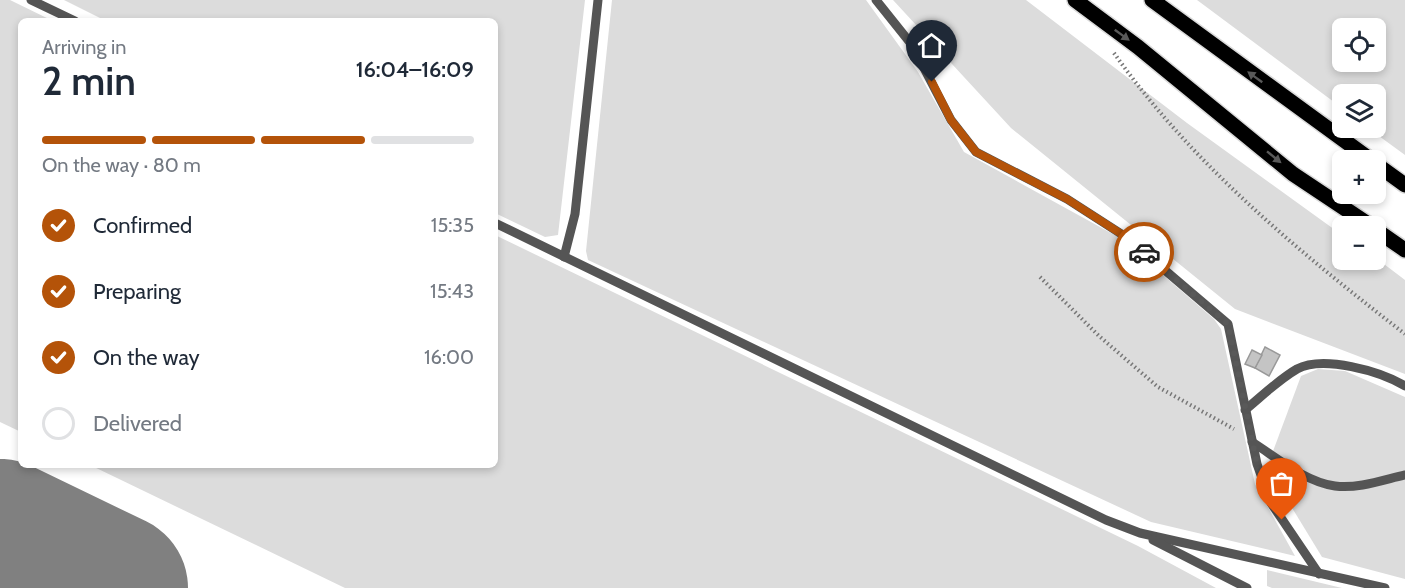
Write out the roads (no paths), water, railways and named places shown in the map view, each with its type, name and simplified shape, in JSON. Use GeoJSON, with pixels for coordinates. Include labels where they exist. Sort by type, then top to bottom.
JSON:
{"type":"FeatureCollection","features":[{"type":"Feature","properties":{"kind":"main road"},"geometry":{"type":"LineString","coordinates":[[1075,0],[1138,47],[1293,174],[1356,216]]}},
{"type":"Feature","properties":{"kind":"main road"},"geometry":{"type":"LineString","coordinates":[[1152,0],[1357,150]]}},
{"type":"Feature","properties":{"kind":"main road"},"geometry":{"type":"LineString","coordinates":[[1386,171],[1405,185]]}},
{"type":"Feature","properties":{"kind":"main road"},"geometry":{"type":"LineString","coordinates":[[1386,237],[1405,250]]}},
{"type":"Feature","properties":{"kind":"lane"},"geometry":{"type":"LineString","coordinates":[[31,0],[69,18]]}},
{"type":"Feature","properties":{"kind":"lane"},"geometry":{"type":"LineString","coordinates":[[564,257],[575,214],[598,0]]}},
{"type":"Feature","properties":{"kind":"lane"},"geometry":{"type":"LineString","coordinates":[[876,0],[912,45],[951,120],[976,152],[1067,199],[1126,237],[1228,324],[1252,442],[1271,503],[1319,574]]}},
{"type":"Feature","properties":{"kind":"lane"},"geometry":{"type":"LineString","coordinates":[[498,224],[920,431],[1106,520],[1140,533],[1247,588]]}},
{"type":"Feature","properties":{"kind":"lane"},"geometry":{"type":"LineString","coordinates":[[1245,410],[1297,369],[1314,363],[1350,366],[1405,386]]}},
{"type":"Feature","properties":{"kind":"lane"},"geometry":{"type":"LineString","coordinates":[[1252,442],[1300,473],[1335,486],[1363,485],[1405,475]]}},
{"type":"Feature","properties":{"kind":"lane"},"geometry":{"type":"LineString","coordinates":[[1140,533],[1385,588]]}}]}
